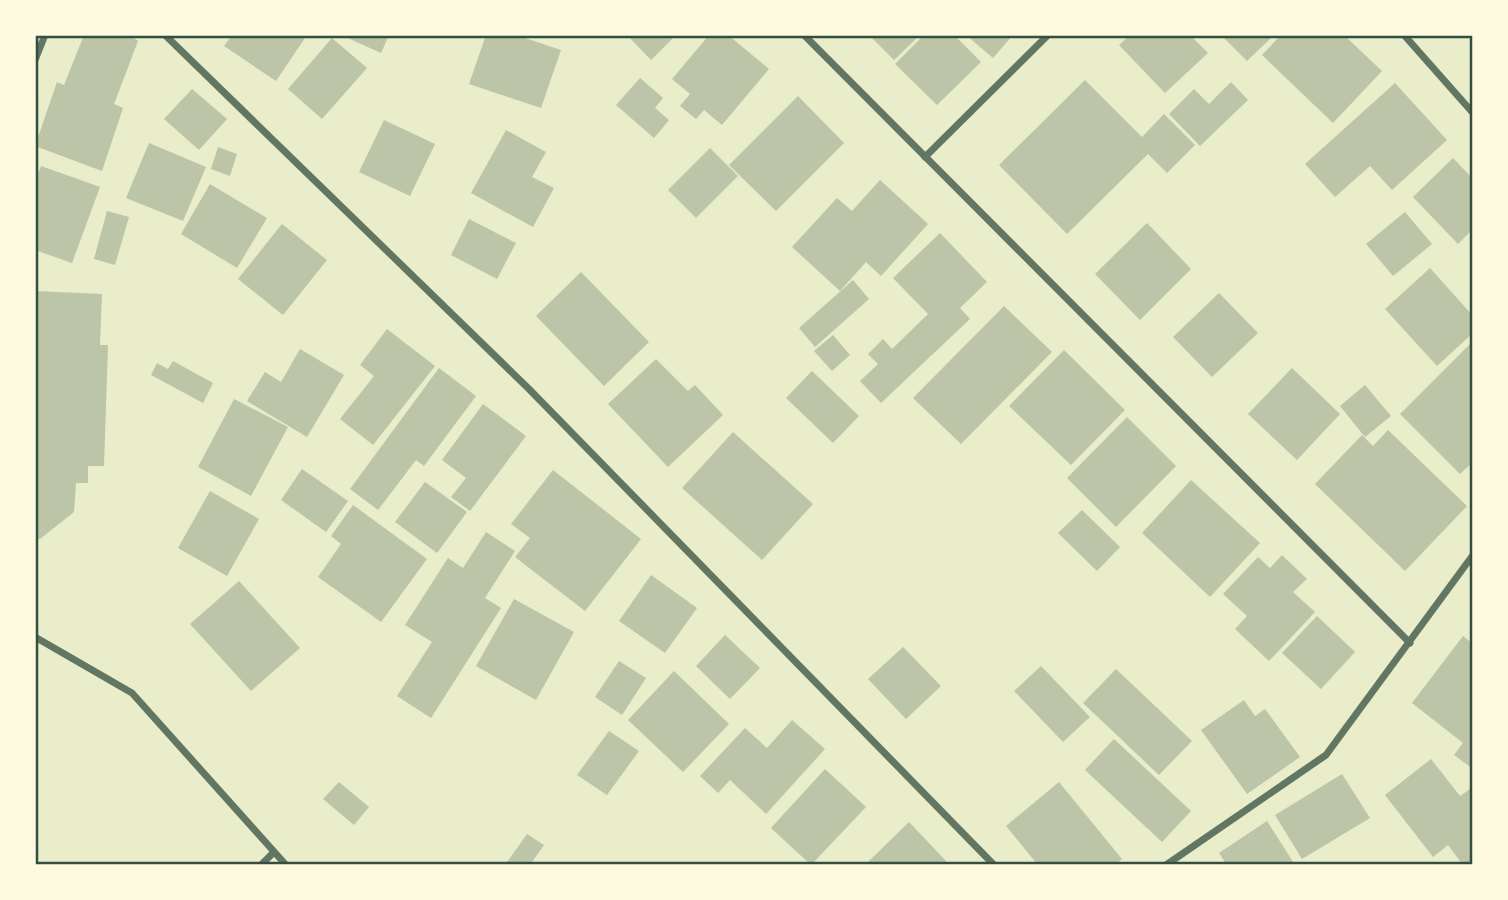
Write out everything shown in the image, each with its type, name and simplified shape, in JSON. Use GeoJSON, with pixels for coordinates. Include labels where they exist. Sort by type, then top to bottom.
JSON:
{"type":"FeatureCollection","features":[{"type":"Feature","properties":{"kind":"street"},"geometry":{"type":"LineString","coordinates":[[35,60],[45,35]]}},
{"type":"Feature","properties":{"kind":"street"},"geometry":{"type":"LineString","coordinates":[[165,35],[528,388],[994,865]]}},
{"type":"Feature","properties":{"kind":"street"},"geometry":{"type":"LineString","coordinates":[[804,35],[1410,643]]}},
{"type":"Feature","properties":{"kind":"street"},"geometry":{"type":"LineString","coordinates":[[925,157],[1048,35]]}},
{"type":"Feature","properties":{"kind":"street"},"geometry":{"type":"LineString","coordinates":[[1404,35],[1473,113]]}},
{"type":"Feature","properties":{"kind":"street"},"geometry":{"type":"LineString","coordinates":[[1166,865],[1326,755],[1473,555]]}},
{"type":"Feature","properties":{"kind":"street"},"geometry":{"type":"LineString","coordinates":[[35,637],[132,693],[286,865]]}},
{"type":"Feature","properties":{"kind":"street"},"geometry":{"type":"LineString","coordinates":[[261,865],[273,853]]}},
{"type":"Feature","properties":{"kind":"building"},"geometry":{"type":"Polygon","coordinates":[[[84,35],[130,35],[138,41],[114,104],[123,108],[102,171],[35,146],[57,82],[64,85],[84,35]]]}},
{"type":"Feature","properties":{"kind":"building"},"geometry":{"type":"Polygon","coordinates":[[[232,35],[307,35],[276,81],[224,46],[232,35]]]}},
{"type":"Feature","properties":{"kind":"building"},"geometry":{"type":"Polygon","coordinates":[[[341,35],[389,35],[381,53],[341,35]]]}},
{"type":"Feature","properties":{"kind":"building"},"geometry":{"type":"Polygon","coordinates":[[[486,35],[516,35],[561,50],[541,108],[469,84],[486,35]]]}},
{"type":"Feature","properties":{"kind":"building"},"geometry":{"type":"Polygon","coordinates":[[[627,35],[676,35],[651,60],[627,35]]]}},
{"type":"Feature","properties":{"kind":"building"},"geometry":{"type":"Polygon","coordinates":[[[709,35],[728,35],[769,69],[722,125],[704,110],[696,119],[680,106],[690,94],[672,79],[709,35]]]}},
{"type":"Feature","properties":{"kind":"building"},"geometry":{"type":"Polygon","coordinates":[[[869,35],[920,35],[894,60],[869,35]]]}},
{"type":"Feature","properties":{"kind":"building"},"geometry":{"type":"Polygon","coordinates":[[[924,35],[954,35],[981,62],[937,105],[895,64],[924,35]]]}},
{"type":"Feature","properties":{"kind":"building"},"geometry":{"type":"Polygon","coordinates":[[[966,35],[1013,35],[993,58],[966,35]]]}},
{"type":"Feature","properties":{"kind":"building"},"geometry":{"type":"Polygon","coordinates":[[[1130,35],[1190,35],[1208,53],[1165,93],[1119,45],[1130,35]]]}},
{"type":"Feature","properties":{"kind":"building"},"geometry":{"type":"Polygon","coordinates":[[[1221,35],[1274,35],[1247,61],[1221,35]]]}},
{"type":"Feature","properties":{"kind":"building"},"geometry":{"type":"Polygon","coordinates":[[[1281,35],[1344,35],[1382,71],[1333,123],[1262,55],[1281,35]]]}},
{"type":"Feature","properties":{"kind":"building"},"geometry":{"type":"Polygon","coordinates":[[[332,38],[367,68],[322,119],[288,89],[332,38]]]}},
{"type":"Feature","properties":{"kind":"building"},"geometry":{"type":"Polygon","coordinates":[[[640,78],[663,98],[655,108],[669,120],[654,138],[616,105],[640,78]]]}},
{"type":"Feature","properties":{"kind":"building"},"geometry":{"type":"Polygon","coordinates":[[[1085,80],[1142,137],[1164,114],[1195,145],[1167,173],[1148,154],[1067,234],[999,165],[1085,80]]]}},
{"type":"Feature","properties":{"kind":"building"},"geometry":{"type":"Polygon","coordinates":[[[1231,82],[1248,100],[1200,146],[1169,114],[1194,89],[1209,104],[1231,82]]]}},
{"type":"Feature","properties":{"kind":"building"},"geometry":{"type":"Polygon","coordinates":[[[1395,83],[1447,140],[1392,190],[1370,166],[1335,197],[1305,164],[1395,83]]]}},
{"type":"Feature","properties":{"kind":"building"},"geometry":{"type":"Polygon","coordinates":[[[192,89],[227,119],[199,150],[164,119],[192,89]]]}},
{"type":"Feature","properties":{"kind":"building"},"geometry":{"type":"Polygon","coordinates":[[[798,96],[844,143],[776,211],[729,165],[798,96]]]}},
{"type":"Feature","properties":{"kind":"building"},"geometry":{"type":"Polygon","coordinates":[[[384,120],[435,144],[410,196],[359,172],[384,120]]]}},
{"type":"Feature","properties":{"kind":"building"},"geometry":{"type":"Polygon","coordinates":[[[506,130],[546,152],[532,177],[554,188],[533,227],[471,193],[506,130]]]}},
{"type":"Feature","properties":{"kind":"building"},"geometry":{"type":"Polygon","coordinates":[[[149,143],[206,167],[183,221],[126,198],[149,143]]]}},
{"type":"Feature","properties":{"kind":"building"},"geometry":{"type":"Polygon","coordinates":[[[218,147],[237,154],[230,176],[211,169],[218,147]]]}},
{"type":"Feature","properties":{"kind":"building"},"geometry":{"type":"Polygon","coordinates":[[[710,148],[738,176],[696,218],[668,190],[710,148]]]}},
{"type":"Feature","properties":{"kind":"building"},"geometry":{"type":"Polygon","coordinates":[[[1453,158],[1473,179],[1473,229],[1458,244],[1413,197],[1453,158]]]}},
{"type":"Feature","properties":{"kind":"building"},"geometry":{"type":"Polygon","coordinates":[[[41,166],[100,187],[72,263],[35,250],[35,181],[41,166]]]}},
{"type":"Feature","properties":{"kind":"building"},"geometry":{"type":"Polygon","coordinates":[[[880,180],[928,224],[881,276],[866,262],[840,291],[792,247],[837,198],[852,211],[880,180]]]}},
{"type":"Feature","properties":{"kind":"building"},"geometry":{"type":"Polygon","coordinates":[[[210,184],[267,218],[237,268],[181,234],[210,184]]]}},
{"type":"Feature","properties":{"kind":"building"},"geometry":{"type":"Polygon","coordinates":[[[107,211],[129,217],[115,265],[94,259],[107,211]]]}},
{"type":"Feature","properties":{"kind":"building"},"geometry":{"type":"Polygon","coordinates":[[[1405,212],[1432,244],[1393,276],[1366,244],[1405,212]]]}},
{"type":"Feature","properties":{"kind":"building"},"geometry":{"type":"Polygon","coordinates":[[[469,219],[516,243],[497,279],[451,255],[469,219]]]}},
{"type":"Feature","properties":{"kind":"building"},"geometry":{"type":"Polygon","coordinates":[[[1147,223],[1191,269],[1140,320],[1095,274],[1147,223]]]}},
{"type":"Feature","properties":{"kind":"building"},"geometry":{"type":"Polygon","coordinates":[[[282,224],[327,260],[283,315],[238,279],[282,224]]]}},
{"type":"Feature","properties":{"kind":"building"},"geometry":{"type":"Polygon","coordinates":[[[940,233],[987,282],[960,308],[970,319],[881,403],[860,381],[878,364],[868,354],[883,339],[892,349],[928,314],[893,278],[940,233]]]}},
{"type":"Feature","properties":{"kind":"building"},"geometry":{"type":"Polygon","coordinates":[[[1430,268],[1473,316],[1473,333],[1437,366],[1385,309],[1430,268]]]}},
{"type":"Feature","properties":{"kind":"building"},"geometry":{"type":"Polygon","coordinates":[[[581,272],[649,342],[604,386],[536,316],[581,272]]]}},
{"type":"Feature","properties":{"kind":"building"},"geometry":{"type":"Polygon","coordinates":[[[853,280],[869,299],[815,347],[799,328],[853,280]]]}},
{"type":"Feature","properties":{"kind":"building"},"geometry":{"type":"Polygon","coordinates":[[[35,291],[102,294],[100,345],[108,345],[104,466],[88,466],[88,483],[76,483],[74,512],[40,539],[35,538],[35,291]]]}},
{"type":"Feature","properties":{"kind":"building"},"geometry":{"type":"Polygon","coordinates":[[[1219,293],[1258,333],[1212,377],[1173,337],[1219,293]]]}},
{"type":"Feature","properties":{"kind":"building"},"geometry":{"type":"Polygon","coordinates":[[[1004,306],[1052,352],[961,444],[913,398],[1004,306]]]}},
{"type":"Feature","properties":{"kind":"building"},"geometry":{"type":"Polygon","coordinates":[[[387,329],[435,366],[373,445],[340,419],[374,376],[360,365],[387,329]]]}},
{"type":"Feature","properties":{"kind":"building"},"geometry":{"type":"Polygon","coordinates":[[[833,335],[850,355],[832,371],[814,351],[833,335]]]}},
{"type":"Feature","properties":{"kind":"building"},"geometry":{"type":"Polygon","coordinates":[[[1473,341],[1473,462],[1460,474],[1400,414],[1473,341]]]}},
{"type":"Feature","properties":{"kind":"building"},"geometry":{"type":"Polygon","coordinates":[[[300,349],[344,375],[307,437],[247,401],[265,372],[281,382],[300,349]]]}},
{"type":"Feature","properties":{"kind":"building"},"geometry":{"type":"Polygon","coordinates":[[[1064,350],[1125,410],[1071,465],[1009,406],[1064,350]]]}},
{"type":"Feature","properties":{"kind":"building"},"geometry":{"type":"Polygon","coordinates":[[[656,359],[688,391],[695,385],[723,415],[668,467],[608,404],[656,359]]]}},
{"type":"Feature","properties":{"kind":"building"},"geometry":{"type":"Polygon","coordinates":[[[173,361],[213,383],[203,403],[151,375],[157,363],[168,369],[173,361]]]}},
{"type":"Feature","properties":{"kind":"building"},"geometry":{"type":"Polygon","coordinates":[[[439,368],[476,396],[424,466],[416,460],[378,510],[350,489],[439,368]]]}},
{"type":"Feature","properties":{"kind":"building"},"geometry":{"type":"Polygon","coordinates":[[[1292,368],[1340,414],[1297,460],[1248,414],[1292,368]]]}},
{"type":"Feature","properties":{"kind":"building"},"geometry":{"type":"Polygon","coordinates":[[[812,371],[859,416],[833,443],[786,398],[812,371]]]}},
{"type":"Feature","properties":{"kind":"building"},"geometry":{"type":"Polygon","coordinates":[[[1365,385],[1391,416],[1365,437],[1340,406],[1365,385]]]}},
{"type":"Feature","properties":{"kind":"building"},"geometry":{"type":"Polygon","coordinates":[[[234,399],[288,427],[251,496],[198,467],[234,399]]]}},
{"type":"Feature","properties":{"kind":"building"},"geometry":{"type":"Polygon","coordinates":[[[483,404],[526,436],[470,511],[451,497],[466,478],[442,460],[483,404]]]}},
{"type":"Feature","properties":{"kind":"building"},"geometry":{"type":"Polygon","coordinates":[[[1127,417],[1176,466],[1116,527],[1067,478],[1127,417]]]}},
{"type":"Feature","properties":{"kind":"building"},"geometry":{"type":"Polygon","coordinates":[[[1388,430],[1467,506],[1405,571],[1315,484],[1362,435],[1373,446],[1388,430]]]}},
{"type":"Feature","properties":{"kind":"building"},"geometry":{"type":"Polygon","coordinates":[[[733,432],[813,504],[762,560],[682,488],[733,432]]]}},
{"type":"Feature","properties":{"kind":"building"},"geometry":{"type":"Polygon","coordinates":[[[302,469],[348,501],[326,532],[281,500],[302,469]]]}},
{"type":"Feature","properties":{"kind":"building"},"geometry":{"type":"Polygon","coordinates":[[[553,470],[641,539],[585,611],[515,557],[530,538],[511,524],[553,470]]]}},
{"type":"Feature","properties":{"kind":"building"},"geometry":{"type":"Polygon","coordinates":[[[1191,480],[1260,543],[1210,597],[1142,533],[1191,480]]]}},
{"type":"Feature","properties":{"kind":"building"},"geometry":{"type":"Polygon","coordinates":[[[425,482],[467,512],[437,553],[395,522],[425,482]]]}},
{"type":"Feature","properties":{"kind":"building"},"geometry":{"type":"Polygon","coordinates":[[[210,491],[259,519],[227,576],[178,548],[210,491]]]}},
{"type":"Feature","properties":{"kind":"building"},"geometry":{"type":"Polygon","coordinates":[[[353,505],[427,559],[381,622],[318,577],[341,544],[331,536],[353,505]]]}},
{"type":"Feature","properties":{"kind":"building"},"geometry":{"type":"Polygon","coordinates":[[[1082,510],[1120,547],[1097,571],[1058,533],[1082,510]]]}},
{"type":"Feature","properties":{"kind":"building"},"geometry":{"type":"Polygon","coordinates":[[[486,532],[515,551],[485,598],[501,608],[431,718],[397,696],[432,642],[405,625],[448,558],[463,568],[486,532]]]}},
{"type":"Feature","properties":{"kind":"building"},"geometry":{"type":"Polygon","coordinates":[[[1282,555],[1307,579],[1293,592],[1315,612],[1269,661],[1235,629],[1247,616],[1223,594],[1258,557],[1270,568],[1282,555]]]}},
{"type":"Feature","properties":{"kind":"building"},"geometry":{"type":"Polygon","coordinates":[[[651,575],[697,608],[665,653],[619,621],[651,575]]]}},
{"type":"Feature","properties":{"kind":"building"},"geometry":{"type":"Polygon","coordinates":[[[239,581],[300,648],[251,691],[190,624],[239,581]]]}},
{"type":"Feature","properties":{"kind":"building"},"geometry":{"type":"Polygon","coordinates":[[[514,599],[574,632],[536,700],[476,666],[514,599]]]}},
{"type":"Feature","properties":{"kind":"building"},"geometry":{"type":"Polygon","coordinates":[[[1317,616],[1355,652],[1321,689],[1282,653],[1317,616]]]}},
{"type":"Feature","properties":{"kind":"building"},"geometry":{"type":"Polygon","coordinates":[[[725,635],[760,668],[730,699],[696,666],[725,635]]]}},
{"type":"Feature","properties":{"kind":"building"},"geometry":{"type":"Polygon","coordinates":[[[1463,636],[1473,644],[1473,769],[1454,755],[1463,743],[1412,703],[1463,636]]]}},
{"type":"Feature","properties":{"kind":"building"},"geometry":{"type":"Polygon","coordinates":[[[903,647],[941,686],[906,719],[868,679],[903,647]]]}},
{"type":"Feature","properties":{"kind":"building"},"geometry":{"type":"Polygon","coordinates":[[[619,661],[646,678],[622,715],[595,697],[619,661]]]}},
{"type":"Feature","properties":{"kind":"building"},"geometry":{"type":"Polygon","coordinates":[[[1041,666],[1090,717],[1063,742],[1014,691],[1041,666]]]}},
{"type":"Feature","properties":{"kind":"building"},"geometry":{"type":"Polygon","coordinates":[[[1116,669],[1192,741],[1159,775],[1083,703],[1116,669]]]}},
{"type":"Feature","properties":{"kind":"building"},"geometry":{"type":"Polygon","coordinates":[[[674,671],[729,724],[683,772],[628,720],[674,671]]]}},
{"type":"Feature","properties":{"kind":"building"},"geometry":{"type":"Polygon","coordinates":[[[1244,700],[1255,716],[1265,709],[1300,757],[1247,794],[1201,730],[1244,700]]]}},
{"type":"Feature","properties":{"kind":"building"},"geometry":{"type":"Polygon","coordinates":[[[792,720],[825,749],[766,814],[730,780],[718,793],[700,776],[745,728],[767,748],[792,720]]]}},
{"type":"Feature","properties":{"kind":"building"},"geometry":{"type":"Polygon","coordinates":[[[609,731],[639,751],[607,795],[577,775],[609,731]]]}},
{"type":"Feature","properties":{"kind":"building"},"geometry":{"type":"Polygon","coordinates":[[[1114,739],[1191,811],[1162,842],[1085,770],[1114,739]]]}},
{"type":"Feature","properties":{"kind":"building"},"geometry":{"type":"Polygon","coordinates":[[[1431,759],[1460,796],[1470,789],[1473,794],[1473,865],[1463,865],[1448,845],[1433,857],[1385,795],[1431,759]]]}},
{"type":"Feature","properties":{"kind":"building"},"geometry":{"type":"Polygon","coordinates":[[[825,769],[866,807],[811,865],[771,828],[825,769]]]}},
{"type":"Feature","properties":{"kind":"building"},"geometry":{"type":"Polygon","coordinates":[[[1342,774],[1370,818],[1302,859],[1275,815],[1342,774]]]}},
{"type":"Feature","properties":{"kind":"building"},"geometry":{"type":"Polygon","coordinates":[[[339,782],[369,807],[354,825],[323,799],[339,782]]]}},
{"type":"Feature","properties":{"kind":"building"},"geometry":{"type":"Polygon","coordinates":[[[1059,782],[1122,859],[1115,865],[1038,865],[1006,826],[1059,782]]]}},
{"type":"Feature","properties":{"kind":"building"},"geometry":{"type":"Polygon","coordinates":[[[1267,821],[1295,865],[1227,865],[1219,853],[1267,821]]]}},
{"type":"Feature","properties":{"kind":"building"},"geometry":{"type":"Polygon","coordinates":[[[909,822],[946,861],[942,865],[871,865],[868,862],[909,822]]]}},
{"type":"Feature","properties":{"kind":"building"},"geometry":{"type":"Polygon","coordinates":[[[527,834],[544,845],[530,865],[505,865],[527,834]]]}}]}
